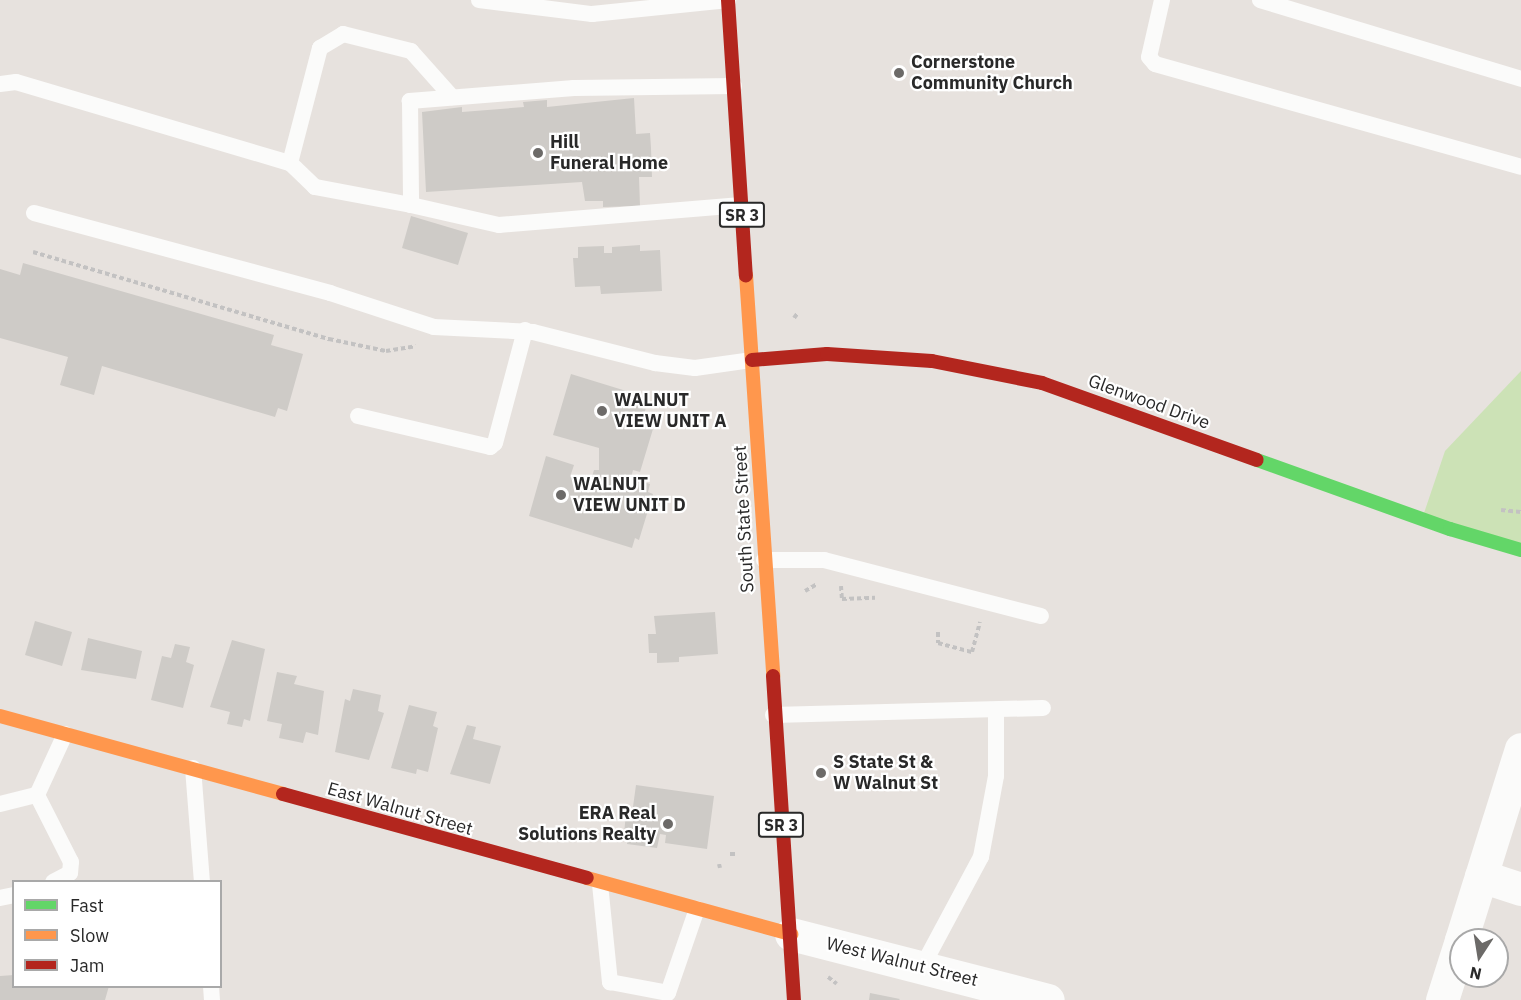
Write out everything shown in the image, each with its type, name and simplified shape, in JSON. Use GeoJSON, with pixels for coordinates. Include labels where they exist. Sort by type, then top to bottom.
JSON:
{"type":"FeatureCollection","features":[{"type":"Feature","properties":{"kind":"main road","name":"South State Street"},"geometry":{"type":"LineString","coordinates":[[728,0],[773,715],[791,934],[794,1000]]}},
{"type":"Feature","properties":{"kind":"main road","name":"Glenwood Drive"},"geometry":{"type":"LineString","coordinates":[[752,360],[827,354],[932,361],[1042,384],[1450,529],[1521,550]]}},
{"type":"Feature","properties":{"kind":"main road","name":"East Walnut Street"},"geometry":{"type":"LineString","coordinates":[[0,716],[193,768],[600,884],[791,934]]}},
{"type":"Feature","properties":{"kind":"street"},"geometry":{"type":"LineString","coordinates":[[1465,928],[1521,749]]}},
{"type":"Feature","properties":{"kind":"street"},"geometry":{"type":"LineString","coordinates":[[1481,876],[1521,889]]}},
{"type":"Feature","properties":{"kind":"street","name":"West Walnut Street"},"geometry":{"type":"LineString","coordinates":[[791,934],[1048,1000]]}},
{"type":"Feature","properties":{"kind":"street"},"geometry":{"type":"LineString","coordinates":[[1442,1000],[1449,978]]}},
{"type":"Feature","properties":{"kind":"lane"},"geometry":{"type":"LineString","coordinates":[[479,0],[592,14],[728,0]]}},
{"type":"Feature","properties":{"kind":"lane"},"geometry":{"type":"LineString","coordinates":[[1162,0],[1149,57],[1155,64],[1521,168]]}},
{"type":"Feature","properties":{"kind":"lane"},"geometry":{"type":"LineString","coordinates":[[1260,0],[1521,79]]}},
{"type":"Feature","properties":{"kind":"lane"},"geometry":{"type":"LineString","coordinates":[[290,163],[320,48],[343,34],[411,51],[452,97]]}},
{"type":"Feature","properties":{"kind":"lane"},"geometry":{"type":"LineString","coordinates":[[0,84],[16,82],[290,163],[315,187],[500,225],[741,205]]}},
{"type":"Feature","properties":{"kind":"lane"},"geometry":{"type":"LineString","coordinates":[[411,206],[410,100],[518,92],[734,86]]}},
{"type":"Feature","properties":{"kind":"lane"},"geometry":{"type":"LineString","coordinates":[[34,213],[330,293],[434,327],[525,330],[655,363],[695,369],[752,360]]}},
{"type":"Feature","properties":{"kind":"lane"},"geometry":{"type":"LineString","coordinates":[[358,416],[490,447],[495,443],[525,330]]}},
{"type":"Feature","properties":{"kind":"lane"},"geometry":{"type":"LineString","coordinates":[[764,560],[824,560],[1041,616]]}},
{"type":"Feature","properties":{"kind":"lane"},"geometry":{"type":"LineString","coordinates":[[773,715],[1043,708]]}},
{"type":"Feature","properties":{"kind":"lane"},"geometry":{"type":"LineString","coordinates":[[922,967],[981,857],[996,776],[996,710]]}},
{"type":"Feature","properties":{"kind":"lane"},"geometry":{"type":"LineString","coordinates":[[37,795],[65,734]]}},
{"type":"Feature","properties":{"kind":"lane"},"geometry":{"type":"LineString","coordinates":[[193,768],[202,880]]}},
{"type":"Feature","properties":{"kind":"lane"},"geometry":{"type":"LineString","coordinates":[[0,804],[37,795]]}},
{"type":"Feature","properties":{"kind":"lane"},"geometry":{"type":"LineString","coordinates":[[37,795],[71,862],[70,873],[57,880]]}},
{"type":"Feature","properties":{"kind":"lane"},"geometry":{"type":"LineString","coordinates":[[600,884],[610,982],[668,997],[697,909]]}},
{"type":"Feature","properties":{"kind":"path"},"geometry":{"type":"LineString","coordinates":[[33,252],[329,339],[386,351],[420,346]]}},
{"type":"Feature","properties":{"kind":"path"},"geometry":{"type":"LineString","coordinates":[[805,591],[823,584]]}},
{"type":"Feature","properties":{"kind":"path"},"geometry":{"type":"LineString","coordinates":[[832,584],[848,584]]}},
{"type":"Feature","properties":{"kind":"path"},"geometry":{"type":"LineString","coordinates":[[841,584],[842,599],[878,598]]}},
{"type":"Feature","properties":{"kind":"path"},"geometry":{"type":"LineString","coordinates":[[938,632],[938,643],[972,652],[981,621],[969,617]]}},
{"type":"Feature","properties":{"kind":"path"},"geometry":{"type":"LineString","coordinates":[[828,977],[837,984]]}},
{"type":"Feature","properties":{"kind":"green space"},"geometry":{"type":"Polygon","coordinates":[[[1521,371],[1521,550],[1422,519],[1445,451],[1521,371]]]}},
{"type":"Feature","properties":{"kind":"building","name":"Hill Funeral Home"},"geometry":{"type":"Polygon","coordinates":[[[634,98],[636,134],[650,133],[651,148],[652,177],[639,177],[640,206],[603,207],[603,201],[585,201],[582,182],[426,192],[422,112],[462,107],[462,112],[524,107],[523,102],[547,100],[547,107],[634,98]]]}},
{"type":"Feature","properties":{"kind":"building"},"geometry":{"type":"Polygon","coordinates":[[[411,216],[468,233],[458,265],[402,248],[411,216]]]}},
{"type":"Feature","properties":{"kind":"building"},"geometry":{"type":"Polygon","coordinates":[[[640,245],[640,251],[660,250],[662,291],[601,294],[600,286],[575,287],[573,258],[578,258],[578,247],[604,246],[604,253],[612,253],[612,247],[640,245]]]}},
{"type":"Feature","properties":{"kind":"building"},"geometry":{"type":"Polygon","coordinates":[[[23,263],[274,335],[271,345],[303,354],[287,411],[278,408],[275,417],[102,366],[94,395],[60,385],[68,357],[0,338],[0,269],[20,275],[23,263]]]}},
{"type":"Feature","properties":{"kind":"building"},"geometry":{"type":"Polygon","coordinates":[[[571,374],[649,398],[641,424],[653,429],[640,472],[633,470],[631,478],[650,484],[648,492],[653,494],[639,540],[635,538],[632,548],[529,516],[546,456],[574,465],[570,477],[590,483],[594,470],[599,470],[599,448],[553,435],[571,374]]]}},
{"type":"Feature","properties":{"kind":"building"},"geometry":{"type":"Polygon","coordinates":[[[715,612],[718,654],[679,657],[679,662],[657,663],[657,653],[649,653],[648,634],[656,634],[654,616],[715,612]]]}},
{"type":"Feature","properties":{"kind":"building"},"geometry":{"type":"Polygon","coordinates":[[[35,621],[72,632],[62,666],[25,655],[35,621]]]}},
{"type":"Feature","properties":{"kind":"building"},"geometry":{"type":"Polygon","coordinates":[[[88,638],[142,651],[136,679],[81,670],[88,638]]]}},
{"type":"Feature","properties":{"kind":"building"},"geometry":{"type":"Polygon","coordinates":[[[232,640],[265,649],[250,721],[244,719],[242,727],[227,724],[230,712],[210,707],[232,640]]]}},
{"type":"Feature","properties":{"kind":"building"},"geometry":{"type":"Polygon","coordinates":[[[175,644],[190,647],[186,662],[194,665],[183,708],[151,700],[162,656],[171,658],[175,644]]]}},
{"type":"Feature","properties":{"kind":"building"},"geometry":{"type":"Polygon","coordinates":[[[277,672],[297,676],[294,684],[324,691],[318,735],[306,732],[303,743],[279,738],[282,724],[267,721],[277,672]]]}},
{"type":"Feature","properties":{"kind":"building"},"geometry":{"type":"Polygon","coordinates":[[[353,689],[381,695],[378,711],[384,713],[369,760],[335,752],[345,699],[350,701],[353,689]]]}},
{"type":"Feature","properties":{"kind":"building"},"geometry":{"type":"Polygon","coordinates":[[[409,705],[437,712],[433,726],[438,728],[428,772],[417,769],[416,774],[391,768],[409,705]]]}},
{"type":"Feature","properties":{"kind":"building"},"geometry":{"type":"Polygon","coordinates":[[[467,725],[476,727],[473,739],[501,746],[490,784],[450,774],[467,725]]]}},
{"type":"Feature","properties":{"kind":"building","name":"ERA Real Solutions Realty"},"geometry":{"type":"Polygon","coordinates":[[[636,785],[714,796],[707,849],[665,843],[666,835],[660,834],[657,848],[627,844],[628,834],[624,834],[626,813],[632,814],[636,785]]]}},
{"type":"Feature","properties":{"kind":"building"},"geometry":{"type":"Polygon","coordinates":[[[12,975],[12,988],[108,988],[105,1000],[0,1000],[0,976],[12,975]]]}},
{"type":"Feature","properties":{"kind":"building"},"geometry":{"type":"Polygon","coordinates":[[[870,993],[900,999],[869,1000],[870,993]]]}},
{"type":"Feature","properties":{"kind":"traffic: fast"},"geometry":{"type":"LineString","coordinates":[[1257,460],[1450,529],[1521,550]]}},
{"type":"Feature","properties":{"kind":"traffic: slow"},"geometry":{"type":"LineString","coordinates":[[746,275],[773,676]]}},
{"type":"Feature","properties":{"kind":"traffic: slow"},"geometry":{"type":"LineString","coordinates":[[0,716],[283,794]]}},
{"type":"Feature","properties":{"kind":"traffic: slow"},"geometry":{"type":"LineString","coordinates":[[587,878],[791,934]]}},
{"type":"Feature","properties":{"kind":"traffic: jam"},"geometry":{"type":"LineString","coordinates":[[728,0],[746,275]]}},
{"type":"Feature","properties":{"kind":"traffic: jam"},"geometry":{"type":"LineString","coordinates":[[752,360],[827,354],[932,361],[1042,383],[1257,460]]}},
{"type":"Feature","properties":{"kind":"traffic: jam"},"geometry":{"type":"LineString","coordinates":[[773,676],[794,1000]]}},
{"type":"Feature","properties":{"kind":"traffic: jam"},"geometry":{"type":"LineString","coordinates":[[283,794],[587,878]]}},
{"type":"Feature","properties":{"kind":"place","name":"Cornerstone Community Church"},"geometry":{"type":"Point","coordinates":[899,73]}},
{"type":"Feature","properties":{"kind":"place","name":"Hill Funeral Home"},"geometry":{"type":"Point","coordinates":[538,153]}},
{"type":"Feature","properties":{"kind":"place","name":"WALNUT VIEW UNIT A"},"geometry":{"type":"Point","coordinates":[602,411]}},
{"type":"Feature","properties":{"kind":"place","name":"WALNUT VIEW UNIT D"},"geometry":{"type":"Point","coordinates":[561,495]}},
{"type":"Feature","properties":{"kind":"place","name":"S State St & W Walnut St"},"geometry":{"type":"Point","coordinates":[821,773]}},
{"type":"Feature","properties":{"kind":"place","name":"ERA Real Solutions Realty"},"geometry":{"type":"Point","coordinates":[668,824]}}]}
